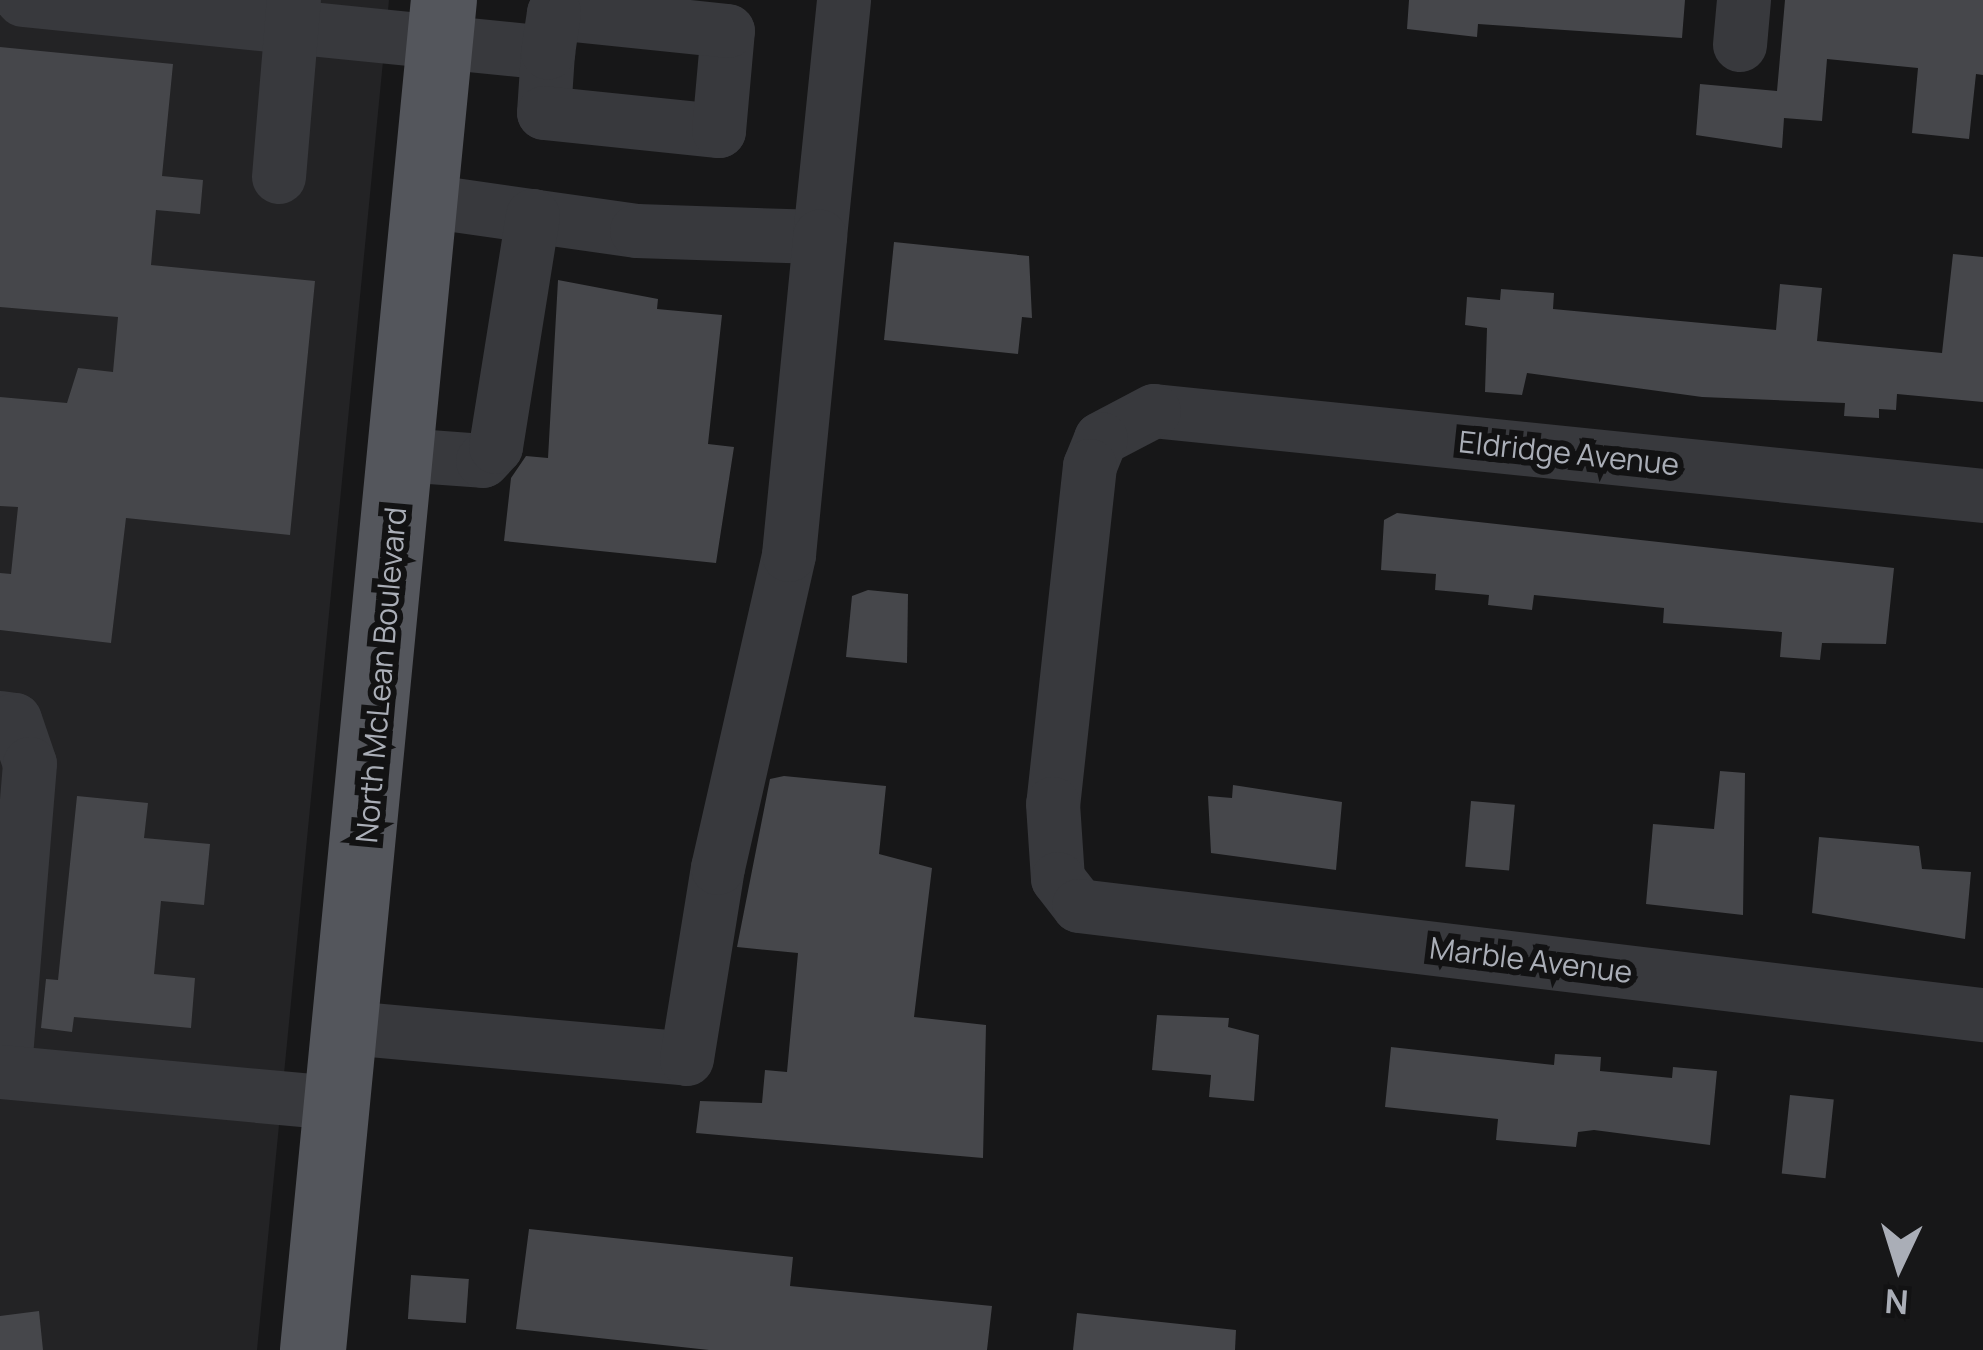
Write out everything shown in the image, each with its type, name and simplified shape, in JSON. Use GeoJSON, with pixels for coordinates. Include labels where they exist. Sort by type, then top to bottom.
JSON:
{"type":"FeatureCollection","features":[{"type":"Feature","properties":{"kind":"main road","name":"North McLean Boulevard"},"geometry":{"type":"LineString","coordinates":[[313,1350],[342,1105],[442,20]]}},
{"type":"Feature","properties":{"kind":"street"},"geometry":{"type":"LineString","coordinates":[[23,0],[442,20],[548,53]]}},
{"type":"Feature","properties":{"kind":"street"},"geometry":{"type":"LineString","coordinates":[[349,1028],[687,1059],[718,868],[789,555],[844,0]]}},
{"type":"Feature","properties":{"kind":"street"},"geometry":{"type":"LineString","coordinates":[[279,177],[293,12]]}},
{"type":"Feature","properties":{"kind":"street"},"geometry":{"type":"LineString","coordinates":[[426,201],[533,216],[820,237]]}},
{"type":"Feature","properties":{"kind":"street"},"geometry":{"type":"LineString","coordinates":[[402,455],[483,461],[496,447],[533,216]]}},
{"type":"Feature","properties":{"kind":"street","name":"Eldridge Avenue"},"geometry":{"type":"LineString","coordinates":[[1078,905],[1058,879],[1053,804],[1090,466],[1101,440],[1154,410],[1983,496]]}},
{"type":"Feature","properties":{"kind":"street"},"geometry":{"type":"LineString","coordinates":[[0,718],[15,720],[30,764],[3,1071],[342,1105]]}},
{"type":"Feature","properties":{"kind":"street","name":"Marble Avenue"},"geometry":{"type":"LineString","coordinates":[[1078,905],[1983,1015]]}},
{"type":"Feature","properties":{"kind":"shaded area"},"geometry":{"type":"Polygon","coordinates":[[[0,0],[389,0],[257,1350],[0,1350],[0,0]]]}},
{"type":"Feature","properties":{"kind":"building"},"geometry":{"type":"Polygon","coordinates":[[[1409,0],[1685,0],[1682,38],[1478,24],[1477,37],[1407,29],[1409,0]]]}},
{"type":"Feature","properties":{"kind":"building"},"geometry":{"type":"Polygon","coordinates":[[[1785,0],[1983,0],[1983,75],[1976,74],[1969,139],[1912,133],[1918,68],[1827,59],[1822,121],[1784,118],[1782,148],[1696,135],[1700,84],[1777,91],[1785,0]]]}},
{"type":"Feature","properties":{"kind":"building"},"geometry":{"type":"Polygon","coordinates":[[[0,47],[173,64],[162,176],[203,180],[200,214],[156,210],[151,265],[315,281],[290,535],[126,518],[111,643],[0,630],[0,573],[11,574],[18,507],[0,506],[0,397],[67,403],[78,368],[113,372],[118,317],[0,307],[0,47]]]}},
{"type":"Feature","properties":{"kind":"building"},"geometry":{"type":"Polygon","coordinates":[[[894,242],[1029,256],[1032,318],[1022,317],[1018,354],[884,340],[894,242]]]}},
{"type":"Feature","properties":{"kind":"building"},"geometry":{"type":"Polygon","coordinates":[[[1953,254],[1983,257],[1983,402],[1897,394],[1896,410],[1879,409],[1879,418],[1844,416],[1845,403],[1702,397],[1527,373],[1522,395],[1485,392],[1487,328],[1465,325],[1467,297],[1500,300],[1501,289],[1554,293],[1553,309],[1776,330],[1780,284],[1822,288],[1817,341],[1942,353],[1953,254]]]}},
{"type":"Feature","properties":{"kind":"building"},"geometry":{"type":"Polygon","coordinates":[[[558,280],[658,299],[657,309],[722,315],[708,444],[734,447],[716,563],[504,541],[511,478],[526,456],[548,458],[558,280]]]}},
{"type":"Feature","properties":{"kind":"building"},"geometry":{"type":"Polygon","coordinates":[[[1397,513],[1894,568],[1886,644],[1822,643],[1820,660],[1780,657],[1782,632],[1663,623],[1664,608],[1534,595],[1532,610],[1488,605],[1489,595],[1435,590],[1436,574],[1381,570],[1384,520],[1397,513]]]}},
{"type":"Feature","properties":{"kind":"building"},"geometry":{"type":"Polygon","coordinates":[[[868,590],[908,594],[907,663],[846,657],[852,596],[868,590]]]}},
{"type":"Feature","properties":{"kind":"building"},"geometry":{"type":"Polygon","coordinates":[[[1720,771],[1745,773],[1743,915],[1646,904],[1653,824],[1714,829],[1720,771]]]}},
{"type":"Feature","properties":{"kind":"building"},"geometry":{"type":"Polygon","coordinates":[[[784,776],[886,786],[879,854],[932,868],[914,1017],[986,1025],[983,1158],[696,1133],[700,1101],[762,1103],[765,1070],[787,1072],[798,953],[737,947],[770,779],[784,776]]]}},
{"type":"Feature","properties":{"kind":"building"},"geometry":{"type":"Polygon","coordinates":[[[1233,785],[1342,802],[1336,870],[1211,853],[1208,796],[1232,798],[1233,785]]]}},
{"type":"Feature","properties":{"kind":"building"},"geometry":{"type":"Polygon","coordinates":[[[77,796],[148,803],[144,838],[210,844],[204,905],[161,901],[154,974],[195,978],[191,1028],[74,1017],[72,1032],[41,1028],[46,979],[58,980],[77,796]]]}},
{"type":"Feature","properties":{"kind":"building"},"geometry":{"type":"Polygon","coordinates":[[[1471,801],[1515,805],[1509,871],[1465,867],[1471,801]]]}},
{"type":"Feature","properties":{"kind":"building"},"geometry":{"type":"Polygon","coordinates":[[[1819,837],[1919,846],[1922,869],[1971,872],[1965,939],[1812,913],[1819,837]]]}},
{"type":"Feature","properties":{"kind":"building"},"geometry":{"type":"Polygon","coordinates":[[[1157,1015],[1229,1018],[1228,1027],[1259,1035],[1254,1101],[1209,1097],[1211,1075],[1152,1070],[1157,1015]]]}},
{"type":"Feature","properties":{"kind":"building"},"geometry":{"type":"Polygon","coordinates":[[[1391,1047],[1554,1065],[1555,1054],[1601,1057],[1600,1071],[1672,1078],[1673,1067],[1717,1071],[1710,1145],[1594,1130],[1578,1132],[1576,1147],[1496,1140],[1498,1119],[1385,1107],[1391,1047]]]}},
{"type":"Feature","properties":{"kind":"building"},"geometry":{"type":"Polygon","coordinates":[[[1790,1095],[1834,1100],[1826,1178],[1782,1174],[1790,1095]]]}},
{"type":"Feature","properties":{"kind":"building"},"geometry":{"type":"Polygon","coordinates":[[[529,1229],[793,1257],[790,1286],[992,1306],[987,1350],[709,1350],[516,1329],[529,1229]]]}},
{"type":"Feature","properties":{"kind":"building"},"geometry":{"type":"Polygon","coordinates":[[[411,1275],[469,1279],[466,1323],[408,1319],[411,1275]]]}},
{"type":"Feature","properties":{"kind":"building"},"geometry":{"type":"Polygon","coordinates":[[[39,1311],[43,1350],[0,1350],[0,1316],[39,1311]]]}},
{"type":"Feature","properties":{"kind":"building"},"geometry":{"type":"Polygon","coordinates":[[[1077,1313],[1236,1330],[1235,1350],[1073,1350],[1077,1313]]]}}]}
